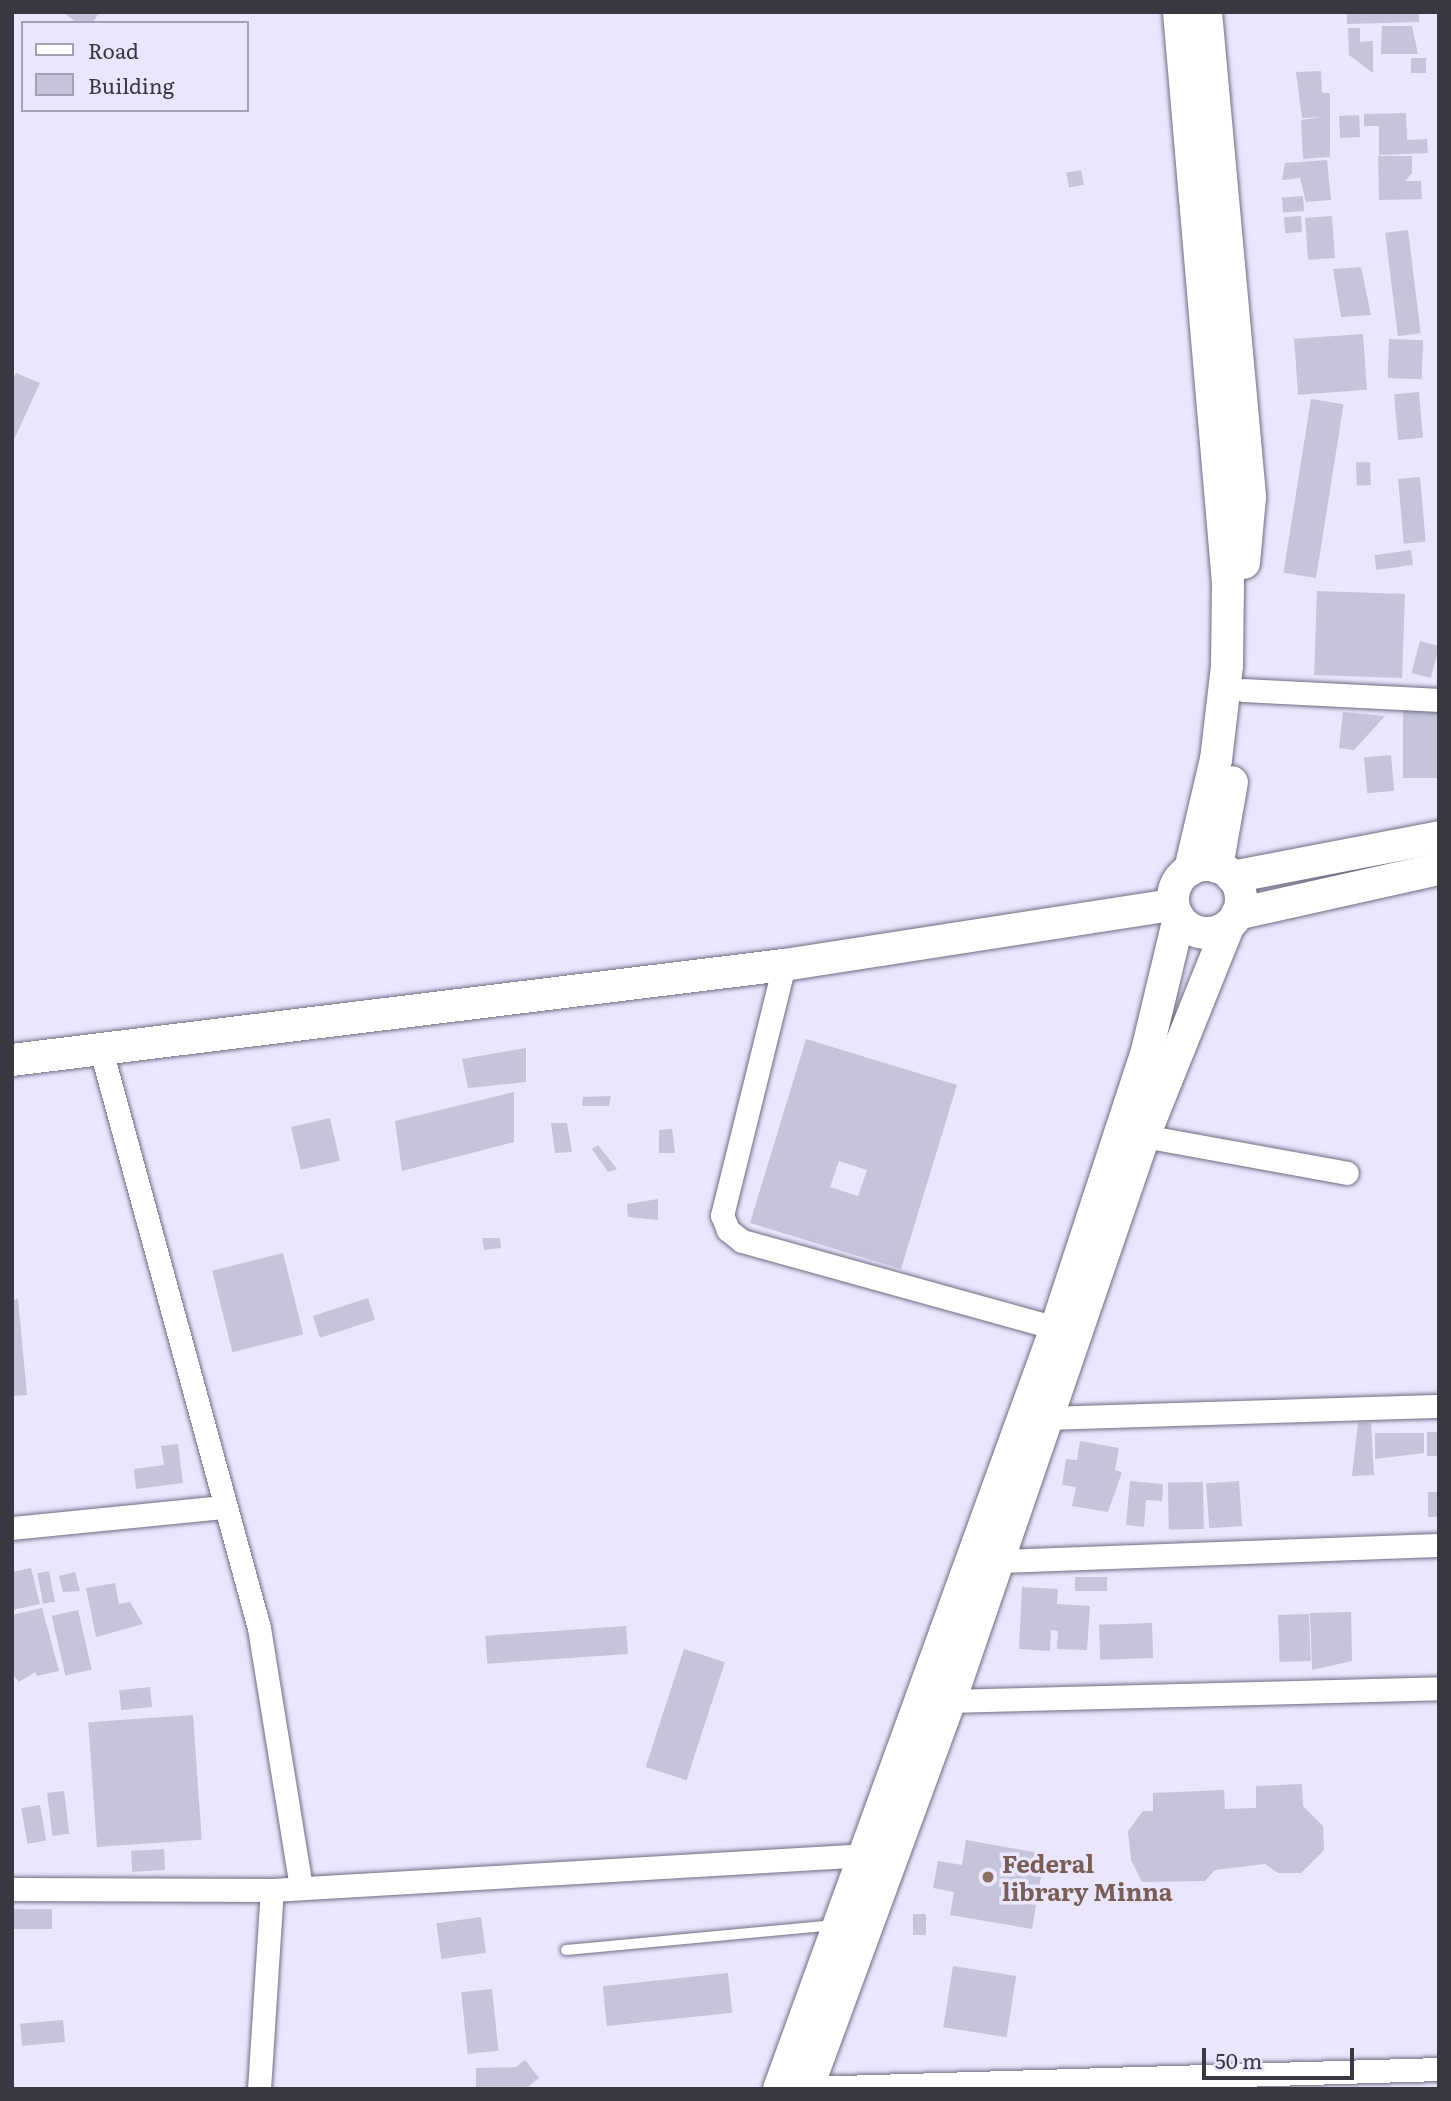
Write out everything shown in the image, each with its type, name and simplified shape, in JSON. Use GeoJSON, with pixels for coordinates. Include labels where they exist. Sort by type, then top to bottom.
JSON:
{"type":"FeatureCollection","features":[{"type":"Feature","properties":{"kind":"main road"},"geometry":{"type":"LineString","coordinates":[[1179,12],[1228,583],[1227,666],[1216,759],[1213,871]]}},
{"type":"Feature","properties":{"kind":"main road"},"geometry":{"type":"LineString","coordinates":[[1206,12],[1250,497],[1244,690],[1213,871]]}},
{"type":"Feature","properties":{"kind":"main road"},"geometry":{"type":"LineString","coordinates":[[798,2088],[843,1925],[1056,1328],[1146,1055],[1176,911],[1174,891],[1213,871],[1439,836]]}},
{"type":"Feature","properties":{"kind":"main road"},"geometry":{"type":"LineString","coordinates":[[1176,911],[1197,932],[1233,920],[1439,869]]}},
{"type":"Feature","properties":{"kind":"main road"},"geometry":{"type":"LineString","coordinates":[[798,2088],[950,1701],[1144,1136],[1233,920],[1239,889],[1213,871]]}},
{"type":"Feature","properties":{"kind":"main road"},"geometry":{"type":"LineString","coordinates":[[12,1060],[784,965],[1176,911]]}},
{"type":"Feature","properties":{"kind":"street"},"geometry":{"type":"LineString","coordinates":[[1244,690],[1439,700]]}},
{"type":"Feature","properties":{"kind":"street"},"geometry":{"type":"LineString","coordinates":[[784,965],[722,1215],[728,1230],[742,1241],[1056,1328]]}},
{"type":"Feature","properties":{"kind":"street"},"geometry":{"type":"LineString","coordinates":[[102,1050],[267,1667],[302,1887]]}},
{"type":"Feature","properties":{"kind":"street"},"geometry":{"type":"LineString","coordinates":[[1144,1136],[1347,1173]]}},
{"type":"Feature","properties":{"kind":"street"},"geometry":{"type":"LineString","coordinates":[[1049,1418],[1439,1406]]}},
{"type":"Feature","properties":{"kind":"street"},"geometry":{"type":"LineString","coordinates":[[12,1528],[224,1507]]}},
{"type":"Feature","properties":{"kind":"street"},"geometry":{"type":"LineString","coordinates":[[999,1561],[1439,1545]]}},
{"type":"Feature","properties":{"kind":"street"},"geometry":{"type":"LineString","coordinates":[[950,1701],[1439,1688]]}},
{"type":"Feature","properties":{"kind":"street"},"geometry":{"type":"LineString","coordinates":[[12,1889],[272,1890],[867,1855]]}},
{"type":"Feature","properties":{"kind":"street"},"geometry":{"type":"LineString","coordinates":[[259,2089],[272,1890]]}},
{"type":"Feature","properties":{"kind":"street"},"geometry":{"type":"LineString","coordinates":[[798,2088],[1439,2069]]}},
{"type":"Feature","properties":{"kind":"lane"},"geometry":{"type":"LineString","coordinates":[[566,1950],[843,1925]]}},
{"type":"Feature","properties":{"kind":"building"},"geometry":{"type":"Polygon","coordinates":[[[63,12],[100,12],[93,21],[74,21],[63,12]]]}},
{"type":"Feature","properties":{"kind":"building"},"geometry":{"type":"Polygon","coordinates":[[[1347,12],[1419,12],[1419,22],[1347,24],[1347,12]]]}},
{"type":"Feature","properties":{"kind":"building"},"geometry":{"type":"Polygon","coordinates":[[[1382,26],[1412,26],[1418,54],[1381,54],[1382,26]]]}},
{"type":"Feature","properties":{"kind":"building"},"geometry":{"type":"Polygon","coordinates":[[[1348,28],[1360,28],[1360,42],[1373,41],[1373,73],[1349,55],[1348,28]]]}},
{"type":"Feature","properties":{"kind":"building"},"geometry":{"type":"Polygon","coordinates":[[[1411,58],[1426,58],[1426,73],[1411,73],[1411,58]]]}},
{"type":"Feature","properties":{"kind":"building"},"geometry":{"type":"Polygon","coordinates":[[[1321,71],[1322,93],[1330,93],[1330,157],[1303,159],[1301,120],[1323,117],[1302,118],[1296,72],[1321,71]]]}},
{"type":"Feature","properties":{"kind":"building"},"geometry":{"type":"Polygon","coordinates":[[[1406,113],[1407,140],[1427,139],[1428,153],[1379,155],[1379,126],[1364,126],[1364,114],[1406,113]]]}},
{"type":"Feature","properties":{"kind":"building"},"geometry":{"type":"Polygon","coordinates":[[[1359,115],[1360,137],[1340,138],[1339,116],[1359,115]]]}},
{"type":"Feature","properties":{"kind":"building"},"geometry":{"type":"Polygon","coordinates":[[[1378,156],[1412,156],[1412,173],[1405,181],[1421,181],[1422,199],[1379,200],[1378,156]]]}},
{"type":"Feature","properties":{"kind":"building"},"geometry":{"type":"Polygon","coordinates":[[[1327,160],[1331,200],[1306,202],[1300,178],[1282,180],[1285,163],[1327,160]]]}},
{"type":"Feature","properties":{"kind":"building"},"geometry":{"type":"Polygon","coordinates":[[[1081,170],[1084,185],[1069,188],[1066,173],[1081,170]]]}},
{"type":"Feature","properties":{"kind":"building"},"geometry":{"type":"Polygon","coordinates":[[[1303,196],[1304,211],[1283,212],[1282,197],[1303,196]]]}},
{"type":"Feature","properties":{"kind":"building"},"geometry":{"type":"Polygon","coordinates":[[[1301,216],[1302,232],[1285,233],[1284,217],[1301,216]]]}},
{"type":"Feature","properties":{"kind":"building"},"geometry":{"type":"Polygon","coordinates":[[[1332,216],[1335,258],[1308,260],[1305,218],[1332,216]]]}},
{"type":"Feature","properties":{"kind":"building"},"geometry":{"type":"Polygon","coordinates":[[[1408,230],[1421,333],[1398,336],[1385,233],[1408,230]]]}},
{"type":"Feature","properties":{"kind":"building"},"geometry":{"type":"Polygon","coordinates":[[[1361,267],[1371,315],[1341,317],[1333,269],[1361,267]]]}},
{"type":"Feature","properties":{"kind":"building"},"geometry":{"type":"Polygon","coordinates":[[[1363,334],[1367,390],[1298,395],[1294,339],[1363,334]]]}},
{"type":"Feature","properties":{"kind":"building"},"geometry":{"type":"Polygon","coordinates":[[[1389,339],[1423,340],[1422,379],[1388,378],[1389,339]]]}},
{"type":"Feature","properties":{"kind":"building"},"geometry":{"type":"Polygon","coordinates":[[[16,373],[40,383],[12,444],[12,382],[16,373]]]}},
{"type":"Feature","properties":{"kind":"building"},"geometry":{"type":"Polygon","coordinates":[[[1419,392],[1423,438],[1398,440],[1394,394],[1419,392]]]}},
{"type":"Feature","properties":{"kind":"building"},"geometry":{"type":"Polygon","coordinates":[[[1311,399],[1344,404],[1316,578],[1283,573],[1311,399]]]}},
{"type":"Feature","properties":{"kind":"building"},"geometry":{"type":"Polygon","coordinates":[[[1356,462],[1370,462],[1371,485],[1357,485],[1356,462]]]}},
{"type":"Feature","properties":{"kind":"building"},"geometry":{"type":"Polygon","coordinates":[[[1420,477],[1426,542],[1404,544],[1398,479],[1420,477]]]}},
{"type":"Feature","properties":{"kind":"building"},"geometry":{"type":"Polygon","coordinates":[[[1411,550],[1413,565],[1376,570],[1374,555],[1411,550]]]}},
{"type":"Feature","properties":{"kind":"building"},"geometry":{"type":"Polygon","coordinates":[[[1317,591],[1405,594],[1402,678],[1314,675],[1317,591]]]}},
{"type":"Feature","properties":{"kind":"building"},"geometry":{"type":"Polygon","coordinates":[[[1420,641],[1439,646],[1431,678],[1411,673],[1420,641]]]}},
{"type":"Feature","properties":{"kind":"building"},"geometry":{"type":"Polygon","coordinates":[[[1403,704],[1439,704],[1439,778],[1403,778],[1403,704]]]}},
{"type":"Feature","properties":{"kind":"building"},"geometry":{"type":"Polygon","coordinates":[[[1343,712],[1385,716],[1354,750],[1339,748],[1343,712]]]}},
{"type":"Feature","properties":{"kind":"building"},"geometry":{"type":"Polygon","coordinates":[[[1391,755],[1394,791],[1367,793],[1364,757],[1391,755]]]}},
{"type":"Feature","properties":{"kind":"building"},"geometry":{"type":"Polygon","coordinates":[[[806,1039],[957,1085],[901,1269],[750,1223],[806,1039]],[[839,1161],[830,1187],[858,1196],[867,1170],[839,1161]]]}},
{"type":"Feature","properties":{"kind":"building"},"geometry":{"type":"Polygon","coordinates":[[[526,1048],[526,1082],[468,1088],[462,1059],[526,1048]]]}},
{"type":"Feature","properties":{"kind":"building"},"geometry":{"type":"Polygon","coordinates":[[[514,1092],[514,1142],[402,1171],[395,1121],[514,1092]]]}},
{"type":"Feature","properties":{"kind":"building"},"geometry":{"type":"Polygon","coordinates":[[[611,1096],[609,1106],[582,1106],[583,1097],[611,1096]]]}},
{"type":"Feature","properties":{"kind":"building"},"geometry":{"type":"Polygon","coordinates":[[[330,1118],[340,1161],[301,1170],[291,1127],[330,1118]]]}},
{"type":"Feature","properties":{"kind":"building"},"geometry":{"type":"Polygon","coordinates":[[[551,1123],[567,1123],[572,1152],[555,1153],[551,1123]]]}},
{"type":"Feature","properties":{"kind":"building"},"geometry":{"type":"Polygon","coordinates":[[[672,1129],[675,1153],[659,1153],[659,1130],[672,1129]]]}},
{"type":"Feature","properties":{"kind":"building"},"geometry":{"type":"Polygon","coordinates":[[[598,1145],[617,1169],[608,1172],[592,1149],[598,1145]]]}},
{"type":"Feature","properties":{"kind":"building"},"geometry":{"type":"Polygon","coordinates":[[[658,1199],[658,1220],[628,1217],[627,1204],[658,1199]]]}},
{"type":"Feature","properties":{"kind":"building"},"geometry":{"type":"Polygon","coordinates":[[[482,1238],[500,1238],[501,1248],[484,1250],[482,1238]]]}},
{"type":"Feature","properties":{"kind":"building"},"geometry":{"type":"Polygon","coordinates":[[[283,1253],[303,1335],[232,1352],[212,1271],[283,1253]]]}},
{"type":"Feature","properties":{"kind":"building"},"geometry":{"type":"Polygon","coordinates":[[[368,1298],[375,1320],[320,1338],[313,1316],[368,1298]]]}},
{"type":"Feature","properties":{"kind":"building"},"geometry":{"type":"Polygon","coordinates":[[[18,1299],[27,1395],[12,1396],[12,1300],[18,1299]]]}},
{"type":"Feature","properties":{"kind":"building"},"geometry":{"type":"Polygon","coordinates":[[[1358,1423],[1371,1423],[1374,1475],[1352,1476],[1358,1423]]]}},
{"type":"Feature","properties":{"kind":"building"},"geometry":{"type":"Polygon","coordinates":[[[1427,1432],[1439,1432],[1439,1456],[1427,1456],[1427,1432]]]}},
{"type":"Feature","properties":{"kind":"building"},"geometry":{"type":"Polygon","coordinates":[[[1375,1433],[1424,1433],[1424,1453],[1375,1459],[1375,1433]]]}},
{"type":"Feature","properties":{"kind":"building"},"geometry":{"type":"Polygon","coordinates":[[[1080,1441],[1119,1448],[1115,1470],[1122,1472],[1108,1512],[1072,1506],[1076,1487],[1062,1485],[1066,1459],[1077,1460],[1080,1441]]]}},
{"type":"Feature","properties":{"kind":"building"},"geometry":{"type":"Polygon","coordinates":[[[178,1444],[183,1483],[136,1489],[134,1469],[164,1465],[161,1446],[178,1444]]]}},
{"type":"Feature","properties":{"kind":"building"},"geometry":{"type":"Polygon","coordinates":[[[1130,1481],[1163,1484],[1162,1501],[1146,1500],[1144,1527],[1126,1525],[1130,1481]]]}},
{"type":"Feature","properties":{"kind":"building"},"geometry":{"type":"Polygon","coordinates":[[[1239,1481],[1242,1526],[1209,1528],[1206,1483],[1239,1481]]]}},
{"type":"Feature","properties":{"kind":"building"},"geometry":{"type":"Polygon","coordinates":[[[1203,1482],[1204,1529],[1169,1530],[1168,1483],[1203,1482]]]}},
{"type":"Feature","properties":{"kind":"building"},"geometry":{"type":"Polygon","coordinates":[[[1428,1492],[1439,1492],[1439,1517],[1428,1517],[1428,1492]]]}},
{"type":"Feature","properties":{"kind":"building"},"geometry":{"type":"Polygon","coordinates":[[[31,1568],[40,1604],[12,1610],[12,1572],[31,1568]]]}},
{"type":"Feature","properties":{"kind":"building"},"geometry":{"type":"Polygon","coordinates":[[[49,1571],[55,1601],[43,1604],[37,1573],[49,1571]]]}},
{"type":"Feature","properties":{"kind":"building"},"geometry":{"type":"Polygon","coordinates":[[[75,1572],[80,1591],[63,1592],[59,1576],[75,1572]]]}},
{"type":"Feature","properties":{"kind":"building"},"geometry":{"type":"Polygon","coordinates":[[[1075,1577],[1107,1577],[1107,1591],[1075,1591],[1075,1577]]]}},
{"type":"Feature","properties":{"kind":"building"},"geometry":{"type":"Polygon","coordinates":[[[115,1583],[119,1604],[130,1602],[143,1624],[96,1637],[86,1588],[115,1583]]]}},
{"type":"Feature","properties":{"kind":"building"},"geometry":{"type":"Polygon","coordinates":[[[1022,1587],[1058,1589],[1057,1604],[1090,1606],[1087,1650],[1057,1649],[1058,1631],[1051,1630],[1050,1651],[1019,1649],[1022,1587]]]}},
{"type":"Feature","properties":{"kind":"building"},"geometry":{"type":"Polygon","coordinates":[[[42,1608],[59,1671],[37,1676],[35,1672],[19,1682],[12,1674],[12,1615],[42,1608]]]}},
{"type":"Feature","properties":{"kind":"building"},"geometry":{"type":"Polygon","coordinates":[[[78,1610],[92,1669],[65,1676],[52,1616],[78,1610]]]}},
{"type":"Feature","properties":{"kind":"building"},"geometry":{"type":"Polygon","coordinates":[[[1351,1612],[1352,1661],[1312,1670],[1310,1613],[1351,1612]]]}},
{"type":"Feature","properties":{"kind":"building"},"geometry":{"type":"Polygon","coordinates":[[[1309,1614],[1311,1661],[1280,1662],[1278,1615],[1309,1614]]]}},
{"type":"Feature","properties":{"kind":"building"},"geometry":{"type":"Polygon","coordinates":[[[1152,1623],[1153,1658],[1100,1660],[1099,1625],[1152,1623]]]}},
{"type":"Feature","properties":{"kind":"building"},"geometry":{"type":"Polygon","coordinates":[[[626,1626],[628,1654],[487,1664],[485,1636],[626,1626]]]}},
{"type":"Feature","properties":{"kind":"building"},"geometry":{"type":"Polygon","coordinates":[[[684,1649],[725,1662],[687,1780],[646,1767],[684,1649]]]}},
{"type":"Feature","properties":{"kind":"building"},"geometry":{"type":"Polygon","coordinates":[[[150,1687],[152,1707],[121,1710],[119,1690],[150,1687]]]}},
{"type":"Feature","properties":{"kind":"building"},"geometry":{"type":"Polygon","coordinates":[[[193,1715],[202,1840],[97,1847],[88,1722],[193,1715]]]}},
{"type":"Feature","properties":{"kind":"building"},"geometry":{"type":"Polygon","coordinates":[[[1302,1784],[1303,1806],[1323,1826],[1324,1850],[1301,1873],[1278,1873],[1265,1864],[1215,1870],[1205,1881],[1142,1882],[1131,1860],[1128,1831],[1143,1811],[1153,1811],[1153,1793],[1224,1790],[1225,1809],[1256,1808],[1256,1786],[1302,1784]]]}},
{"type":"Feature","properties":{"kind":"building"},"geometry":{"type":"Polygon","coordinates":[[[64,1791],[69,1834],[52,1836],[47,1793],[64,1791]]]}},
{"type":"Feature","properties":{"kind":"building"},"geometry":{"type":"Polygon","coordinates":[[[40,1805],[46,1840],[28,1844],[21,1808],[40,1805]]]}},
{"type":"Feature","properties":{"kind":"building","name":"Federal library Minna"},"geometry":{"type":"Polygon","coordinates":[[[966,1840],[1045,1854],[1032,1929],[950,1915],[954,1892],[933,1888],[938,1861],[962,1865],[966,1840]]]}},
{"type":"Feature","properties":{"kind":"building"},"geometry":{"type":"Polygon","coordinates":[[[164,1849],[165,1870],[132,1872],[131,1851],[164,1849]]]}},
{"type":"Feature","properties":{"kind":"building"},"geometry":{"type":"Polygon","coordinates":[[[12,1909],[52,1909],[52,1929],[12,1929],[12,1909]]]}},
{"type":"Feature","properties":{"kind":"building"},"geometry":{"type":"Polygon","coordinates":[[[913,1914],[926,1914],[926,1935],[913,1935],[913,1914]]]}},
{"type":"Feature","properties":{"kind":"building"},"geometry":{"type":"Polygon","coordinates":[[[481,1917],[486,1953],[441,1959],[436,1923],[481,1917]]]}},
{"type":"Feature","properties":{"kind":"building"},"geometry":{"type":"Polygon","coordinates":[[[953,1966],[1016,1976],[1007,2037],[943,2027],[953,1966]]]}},
{"type":"Feature","properties":{"kind":"building"},"geometry":{"type":"Polygon","coordinates":[[[728,1973],[732,2013],[607,2026],[603,1986],[728,1973]]]}},
{"type":"Feature","properties":{"kind":"building"},"geometry":{"type":"Polygon","coordinates":[[[492,1989],[498,2051],[468,2054],[461,1992],[492,1989]]]}},
{"type":"Feature","properties":{"kind":"building"},"geometry":{"type":"Polygon","coordinates":[[[63,2020],[65,2042],[22,2046],[20,2024],[63,2020]]]}},
{"type":"Feature","properties":{"kind":"building"},"geometry":{"type":"Polygon","coordinates":[[[525,2060],[539,2078],[525,2089],[476,2089],[476,2068],[516,2067],[525,2060]]]}},
{"type":"Feature","properties":{"kind":"place","name":"Federal library Minna"},"geometry":{"type":"Point","coordinates":[988,1877]}}]}
